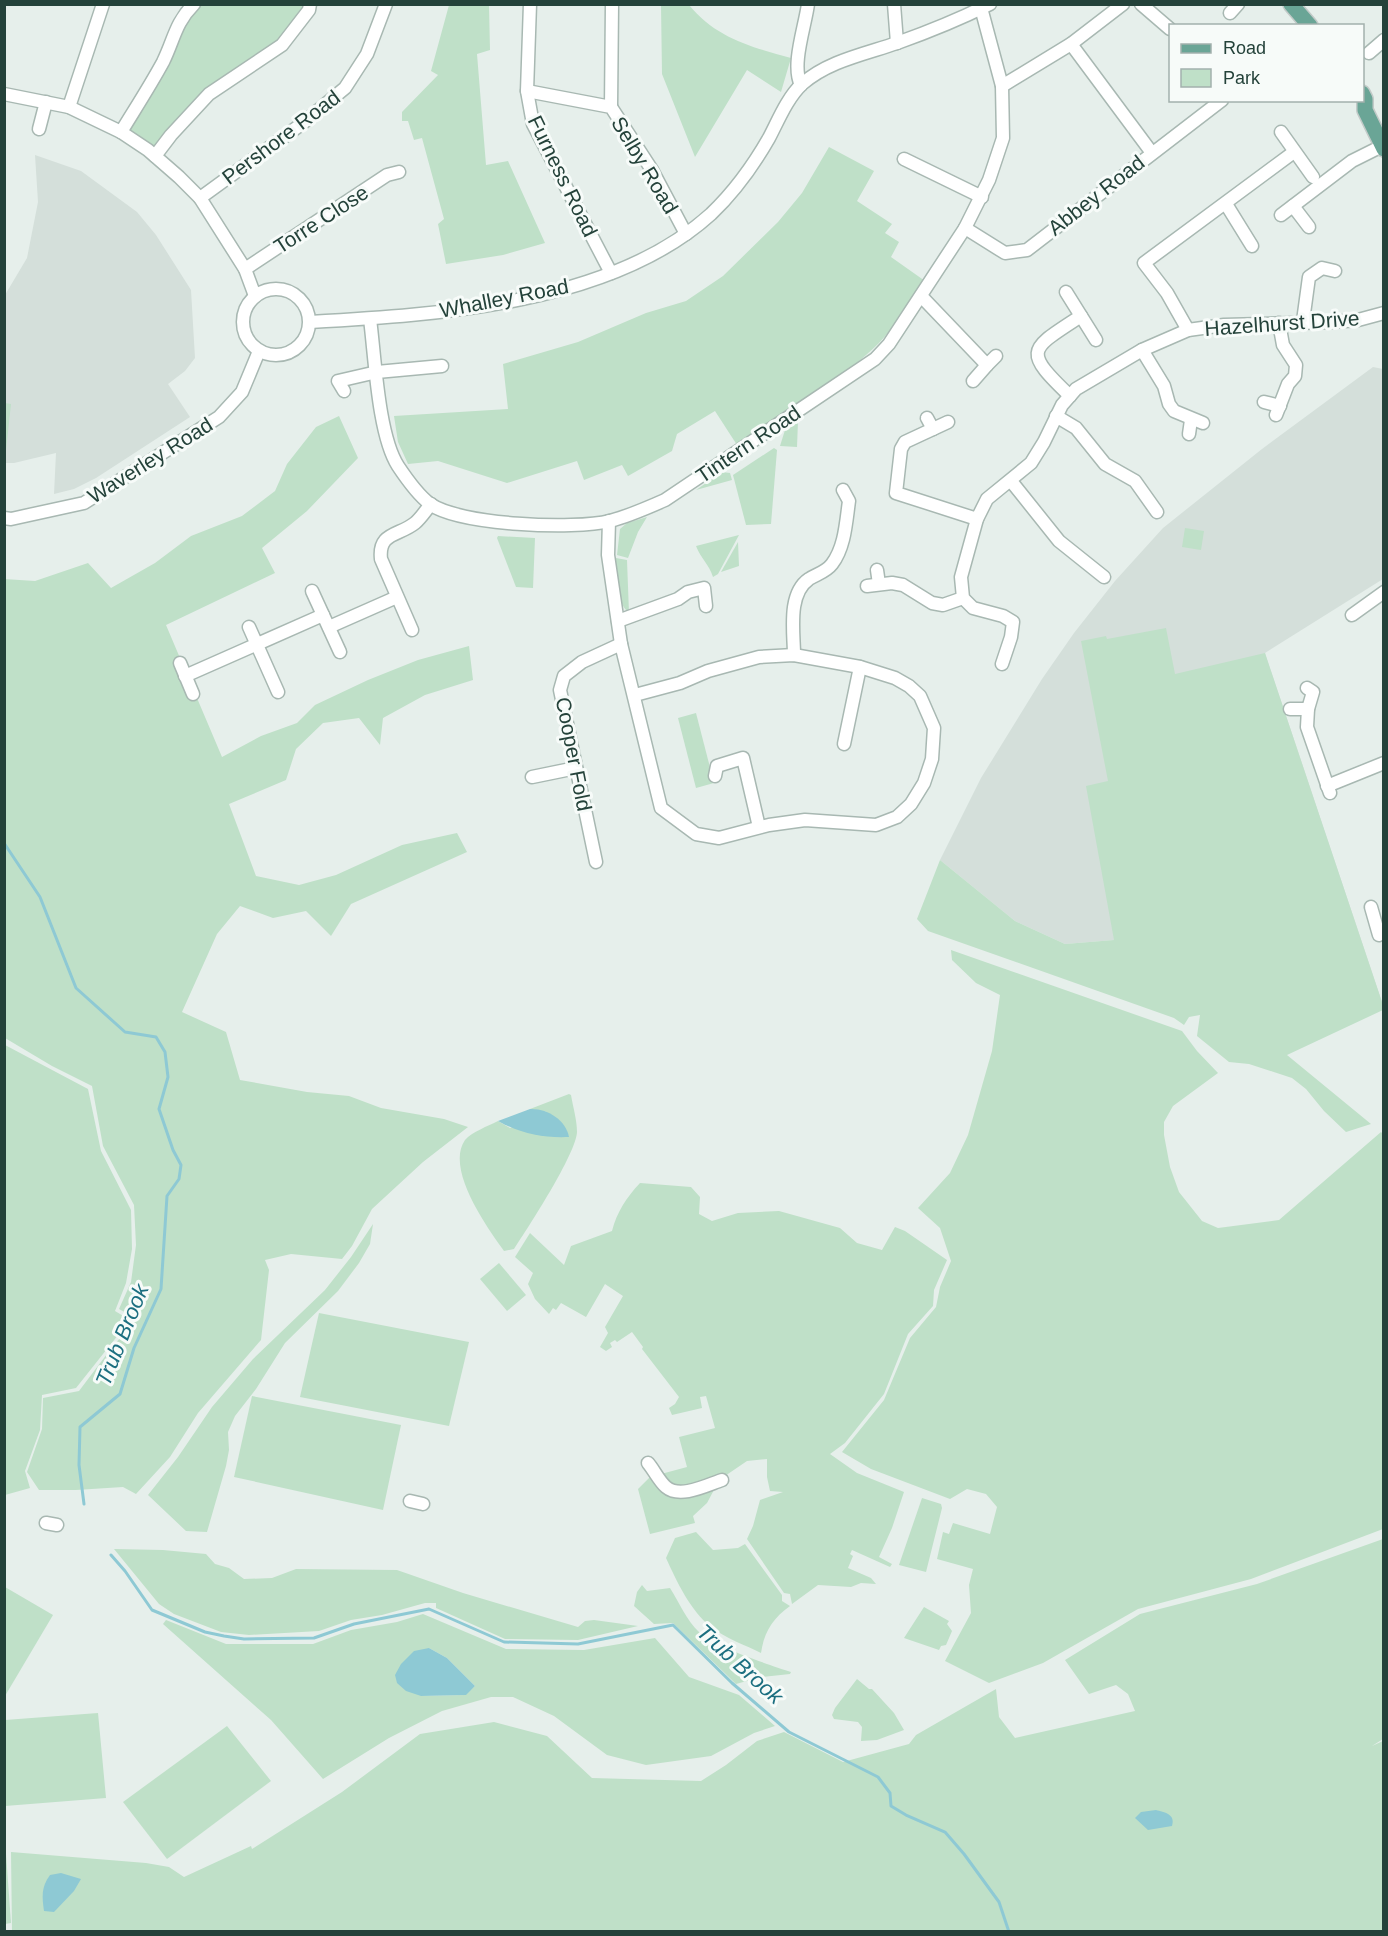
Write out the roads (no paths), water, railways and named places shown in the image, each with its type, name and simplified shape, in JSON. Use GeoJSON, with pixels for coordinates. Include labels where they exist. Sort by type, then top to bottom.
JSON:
{"type":"FeatureCollection","features":[{"type":"Feature","properties":{"kind":"main road"},"geometry":{"type":"LineString","coordinates":[[1291,4],[1308,24]]}},
{"type":"Feature","properties":{"kind":"main road"},"geometry":{"type":"LineString","coordinates":[[1360,105],[1383,147]]}},
{"type":"Feature","properties":{"kind":"street"},"geometry":{"type":"LineString","coordinates":[[69,107],[103,4]]}},
{"type":"Feature","properties":{"kind":"street"},"geometry":{"type":"LineString","coordinates":[[120,132],[163,61],[177,25],[194,4]]}},
{"type":"Feature","properties":{"kind":"street"},"geometry":{"type":"LineString","coordinates":[[155,156],[208,94],[282,45],[309,10],[310,4]]}},
{"type":"Feature","properties":{"kind":"street","name":"Pershore Road"},"geometry":{"type":"LineString","coordinates":[[200,198],[303,123],[345,88],[368,54],[386,4]]}},
{"type":"Feature","properties":{"kind":"street","name":"Furness Road"},"geometry":{"type":"LineString","coordinates":[[530,4],[527,91],[533,124],[611,273]]}},
{"type":"Feature","properties":{"kind":"street"},"geometry":{"type":"LineString","coordinates":[[611,107],[612,4]]}},
{"type":"Feature","properties":{"kind":"street"},"geometry":{"type":"LineString","coordinates":[[894,4],[897,43]]}},
{"type":"Feature","properties":{"kind":"street"},"geometry":{"type":"LineString","coordinates":[[1002,86],[1071,44],[1123,4]]}},
{"type":"Feature","properties":{"kind":"street"},"geometry":{"type":"LineString","coordinates":[[1141,4],[1169,28]]}},
{"type":"Feature","properties":{"kind":"street"},"geometry":{"type":"LineString","coordinates":[[801,84],[797,75],[797,55],[806,5]]}},
{"type":"Feature","properties":{"kind":"street","name":"Whalley Road"},"geometry":{"type":"LineString","coordinates":[[310,322],[370,319],[486,306],[553,292],[611,273],[645,258],[686,234],[734,190],[758,157],[788,102],[801,84],[838,63],[897,43],[984,6]]}},
{"type":"Feature","properties":{"kind":"street","name":"Tintern Road"},"geometry":{"type":"LineString","coordinates":[[370,319],[387,439],[397,464],[431,504],[458,515],[488,521],[592,524],[636,513],[665,500],[874,359],[889,344],[966,228],[982,197],[1003,138],[1002,86],[984,6]]}},
{"type":"Feature","properties":{"kind":"street"},"geometry":{"type":"LineString","coordinates":[[1364,56],[1383,40]]}},
{"type":"Feature","properties":{"kind":"street"},"geometry":{"type":"LineString","coordinates":[[1071,44],[1152,153]]}},
{"type":"Feature","properties":{"kind":"street","name":"Selby Road"},"geometry":{"type":"LineString","coordinates":[[527,91],[611,107],[652,170],[686,234]]}},
{"type":"Feature","properties":{"kind":"street"},"geometry":{"type":"LineString","coordinates":[[4,94],[69,107],[120,132],[155,156],[200,198],[244,269],[255,296]]}},
{"type":"Feature","properties":{"kind":"street"},"geometry":{"type":"LineString","coordinates":[[39,129],[46,102]]}},
{"type":"Feature","properties":{"kind":"street","name":"Abbey Road"},"geometry":{"type":"LineString","coordinates":[[966,228],[1005,253],[1027,250],[1219,102]]}},
{"type":"Feature","properties":{"kind":"street"},"geometry":{"type":"LineString","coordinates":[[1281,132],[1313,177]]}},
{"type":"Feature","properties":{"kind":"street"},"geometry":{"type":"LineString","coordinates":[[1281,215],[1352,161],[1383,147]]}},
{"type":"Feature","properties":{"kind":"street"},"geometry":{"type":"LineString","coordinates":[[1188,330],[1167,292],[1144,262],[1294,152]]}},
{"type":"Feature","properties":{"kind":"street"},"geometry":{"type":"LineString","coordinates":[[904,160],[982,197]]}},
{"type":"Feature","properties":{"kind":"street","name":"Torre Close"},"geometry":{"type":"LineString","coordinates":[[244,269],[387,175],[399,172]]}},
{"type":"Feature","properties":{"kind":"street"},"geometry":{"type":"LineString","coordinates":[[1226,204],[1241,238],[1252,246]]}},
{"type":"Feature","properties":{"kind":"street"},"geometry":{"type":"LineString","coordinates":[[1293,206],[1309,227]]}},
{"type":"Feature","properties":{"kind":"street"},"geometry":{"type":"LineString","coordinates":[[1303,321],[1309,277],[1322,268],[1335,271]]}},
{"type":"Feature","properties":{"kind":"street"},"geometry":{"type":"LineString","coordinates":[[275,288],[296,294],[303,302],[308,311],[309,332],[297,348],[279,356],[269,355],[259,351],[250,343],[245,334],[244,313],[255,296],[265,290],[275,288]]}},
{"type":"Feature","properties":{"kind":"street"},"geometry":{"type":"LineString","coordinates":[[1066,292],[1096,340]]}},
{"type":"Feature","properties":{"kind":"street"},"geometry":{"type":"LineString","coordinates":[[921,296],[992,361],[973,381]]}},
{"type":"Feature","properties":{"kind":"street","name":"Hazelhurst Drive"},"geometry":{"type":"LineString","coordinates":[[963,598],[961,577],[977,519],[987,499],[1031,463],[1056,416],[1076,389],[1142,350],[1188,330],[1224,325],[1358,320],[1383,313]]}},
{"type":"Feature","properties":{"kind":"street"},"geometry":{"type":"LineString","coordinates":[[1070,396],[1041,365],[1037,357],[1037,349],[1044,340],[1081,316]]}},
{"type":"Feature","properties":{"kind":"street"},"geometry":{"type":"LineString","coordinates":[[1264,402],[1278,410],[1288,384],[1295,376],[1296,365],[1283,345],[1279,323]]}},
{"type":"Feature","properties":{"kind":"street"},"geometry":{"type":"LineString","coordinates":[[1142,350],[1164,386],[1169,404],[1174,411],[1197,422],[1190,434]]}},
{"type":"Feature","properties":{"kind":"street","name":"Waverley Road"},"geometry":{"type":"LineString","coordinates":[[4,518],[84,503],[219,417],[242,392],[259,351]]}},
{"type":"Feature","properties":{"kind":"street"},"geometry":{"type":"LineString","coordinates":[[344,392],[338,381],[377,372],[442,366]]}},
{"type":"Feature","properties":{"kind":"street"},"geometry":{"type":"LineString","coordinates":[[1056,416],[1076,428],[1105,464],[1135,481],[1153,498],[1157,512]]}},
{"type":"Feature","properties":{"kind":"street"},"geometry":{"type":"LineString","coordinates":[[927,418],[933,429]]}},
{"type":"Feature","properties":{"kind":"street"},"geometry":{"type":"LineString","coordinates":[[948,422],[905,442],[901,449],[894,498],[977,519]]}},
{"type":"Feature","properties":{"kind":"street"},"geometry":{"type":"LineString","coordinates":[[1011,481],[1059,541],[1092,561],[1104,577]]}},
{"type":"Feature","properties":{"kind":"street"},"geometry":{"type":"LineString","coordinates":[[794,655],[793,610],[798,595],[807,580],[821,574],[832,564],[839,551],[849,501],[843,490]]}},
{"type":"Feature","properties":{"kind":"street"},"geometry":{"type":"LineString","coordinates":[[411,630],[381,559],[382,544],[393,534],[417,521],[431,504]]}},
{"type":"Feature","properties":{"kind":"street"},"geometry":{"type":"LineString","coordinates":[[609,521],[608,555],[621,644],[661,808],[696,834],[719,838],[759,827],[804,820],[876,825],[897,817],[911,804],[924,783],[932,759],[938,728],[920,696],[895,678],[860,667],[794,655],[759,657],[708,671],[680,683],[635,694]]}},
{"type":"Feature","properties":{"kind":"street"},"geometry":{"type":"LineString","coordinates":[[877,570],[873,585],[892,583],[903,585],[932,603],[943,605],[963,598],[973,608],[1003,616],[1013,622],[1011,637],[1001,664]]}},
{"type":"Feature","properties":{"kind":"street"},"geometry":{"type":"LineString","coordinates":[[618,621],[678,599],[688,592],[704,588],[706,606]]}},
{"type":"Feature","properties":{"kind":"street"},"geometry":{"type":"LineString","coordinates":[[312,591],[340,652]]}},
{"type":"Feature","properties":{"kind":"street"},"geometry":{"type":"LineString","coordinates":[[1352,615],[1383,592]]}},
{"type":"Feature","properties":{"kind":"street"},"geometry":{"type":"LineString","coordinates":[[185,676],[257,644],[397,597]]}},
{"type":"Feature","properties":{"kind":"street"},"geometry":{"type":"LineString","coordinates":[[249,627],[278,692]]}},
{"type":"Feature","properties":{"kind":"street","name":"Cooper Fold"},"geometry":{"type":"LineString","coordinates":[[597,862],[560,690],[564,676],[582,662],[621,644]]}},
{"type":"Feature","properties":{"kind":"street"},"geometry":{"type":"LineString","coordinates":[[180,663],[193,694]]}},
{"type":"Feature","properties":{"kind":"street"},"geometry":{"type":"LineString","coordinates":[[844,744],[860,667]]}},
{"type":"Feature","properties":{"kind":"street"},"geometry":{"type":"LineString","coordinates":[[1307,688],[1312,692],[1307,728],[1328,790],[1383,763]]}},
{"type":"Feature","properties":{"kind":"street"},"geometry":{"type":"LineString","coordinates":[[1290,709],[1308,709]]}},
{"type":"Feature","properties":{"kind":"street"},"geometry":{"type":"LineString","coordinates":[[715,776],[717,766],[743,758],[759,827]]}},
{"type":"Feature","properties":{"kind":"street"},"geometry":{"type":"LineString","coordinates":[[532,777],[576,768]]}},
{"type":"Feature","properties":{"kind":"street"},"geometry":{"type":"LineString","coordinates":[[1371,907],[1380,920],[1379,935]]}},
{"type":"Feature","properties":{"kind":"street"},"geometry":{"type":"LineString","coordinates":[[648,1463],[664,1485],[672,1490],[696,1489],[722,1480]]}},
{"type":"Feature","properties":{"kind":"street"},"geometry":{"type":"LineString","coordinates":[[410,1501],[423,1504]]}},
{"type":"Feature","properties":{"kind":"water"},"geometry":{"type":"Polygon","coordinates":[[[530,1109],[555,1116],[564,1125],[569,1137],[532,1134],[498,1121],[530,1109]]]}},
{"type":"Feature","properties":{"kind":"water"},"geometry":{"type":"Polygon","coordinates":[[[429,1648],[447,1658],[475,1686],[466,1695],[421,1696],[406,1691],[397,1683],[395,1675],[401,1664],[414,1651],[429,1648]]]}},
{"type":"Feature","properties":{"kind":"water"},"geometry":{"type":"Polygon","coordinates":[[[1156,1810],[1171,1816],[1172,1826],[1148,1830],[1135,1818],[1141,1812],[1156,1810]]]}},
{"type":"Feature","properties":{"kind":"water"},"geometry":{"type":"Polygon","coordinates":[[[61,1873],[81,1879],[74,1891],[54,1912],[44,1911],[45,1884],[50,1875],[61,1873]]]}},
{"type":"Feature","properties":{"kind":"waterway","name":"Trub Brook"},"geometry":{"type":"LineString","coordinates":[[4,843],[40,897],[76,988],[125,1032],[156,1037],[165,1052],[168,1077],[159,1109],[173,1150],[181,1165],[179,1179],[167,1196],[161,1289],[134,1348],[120,1394],[80,1427],[79,1465],[84,1504]]}},
{"type":"Feature","properties":{"kind":"waterway","name":"Trub Brook"},"geometry":{"type":"LineString","coordinates":[[111,1555],[152,1610],[205,1632],[244,1639],[314,1638],[354,1624],[429,1609],[504,1642],[578,1644],[673,1625],[732,1683],[789,1732],[878,1777],[890,1793],[891,1806],[945,1832],[999,1902],[1009,1932]]}}]}
